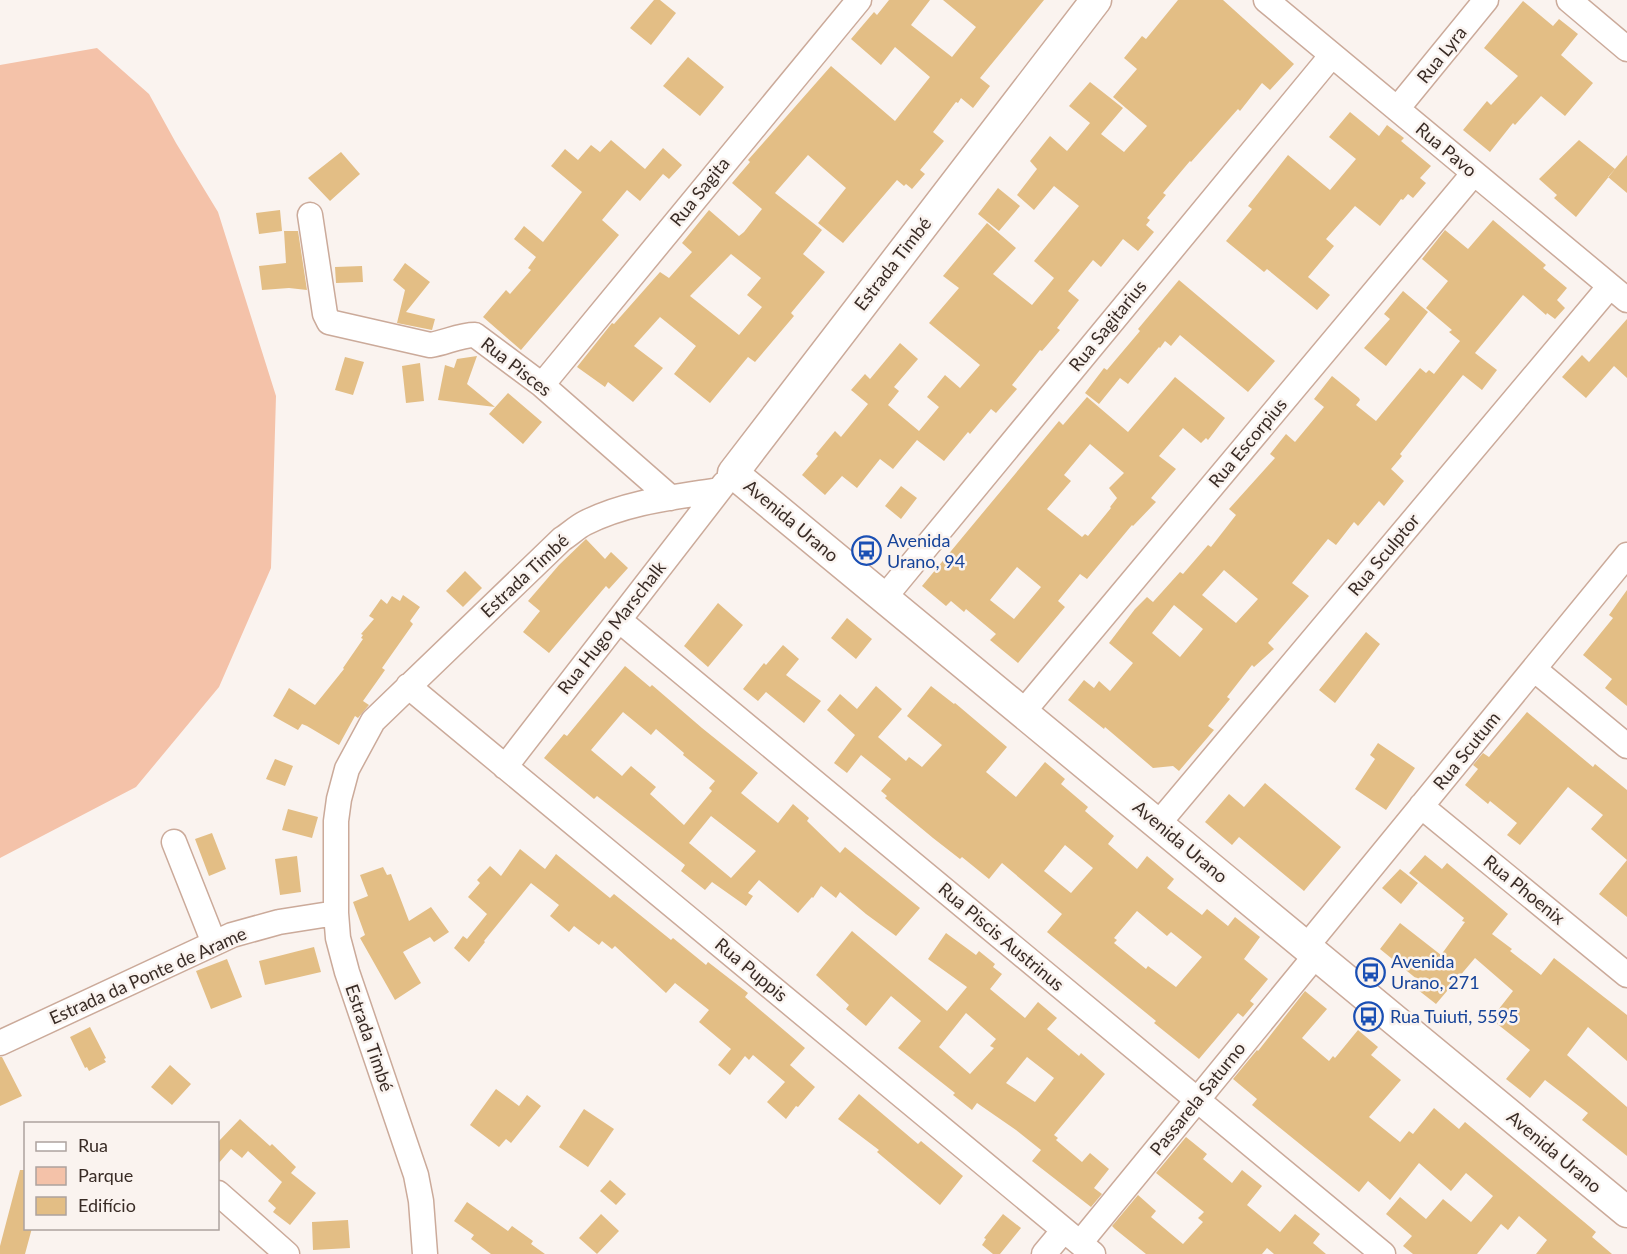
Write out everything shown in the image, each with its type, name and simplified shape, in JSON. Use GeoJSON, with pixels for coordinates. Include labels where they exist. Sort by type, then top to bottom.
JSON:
{"type":"FeatureCollection","features":[{"type":"Feature","properties":{"kind":"street","name":"Rua Sagita"},"geometry":{"type":"LineString","coordinates":[[542,385],[859,0]]}},
{"type":"Feature","properties":{"kind":"street","name":"Estrada Timbé"},"geometry":{"type":"LineString","coordinates":[[425,1254],[421,1201],[416,1175],[347,972],[338,938],[336,822],[346,769],[373,721],[562,539],[584,524],[626,508],[671,498],[726,481],[1096,0]]}},
{"type":"Feature","properties":{"kind":"street","name":"Rua Pavo"},"geometry":{"type":"LineString","coordinates":[[1266,0],[1619,293]]}},
{"type":"Feature","properties":{"kind":"street","name":"Rua Lyra"},"geometry":{"type":"LineString","coordinates":[[1397,109],[1486,0]]}},
{"type":"Feature","properties":{"kind":"street"},"geometry":{"type":"LineString","coordinates":[[1569,0],[1627,49]]}},
{"type":"Feature","properties":{"kind":"street","name":"Rua Sagitarius"},"geometry":{"type":"LineString","coordinates":[[884,598],[1332,55]]}},
{"type":"Feature","properties":{"kind":"street","name":"Rua Escorpius"},"geometry":{"type":"LineString","coordinates":[[1023,712],[1474,173]]}},
{"type":"Feature","properties":{"kind":"street","name":"Rua Pisces"},"geometry":{"type":"LineString","coordinates":[[310,215],[325,314],[330,322],[430,345],[475,334],[542,385],[671,498]]}},
{"type":"Feature","properties":{"kind":"street","name":"Rua Sculptor"},"geometry":{"type":"LineString","coordinates":[[1158,824],[1619,293]]}},
{"type":"Feature","properties":{"kind":"street","name":"Avenida Urano"},"geometry":{"type":"LineString","coordinates":[[726,481],[884,598],[1627,1212]]}},
{"type":"Feature","properties":{"kind":"street","name":"Rua Hugo Marschalk"},"geometry":{"type":"LineString","coordinates":[[506,767],[726,481]]}},
{"type":"Feature","properties":{"kind":"street","name":"Rua Scutum"},"geometry":{"type":"LineString","coordinates":[[1311,951],[1421,806],[1627,555]]}},
{"type":"Feature","properties":{"kind":"street","name":"Rua Piscis Austrinus"},"geometry":{"type":"LineString","coordinates":[[619,620],[1383,1254]]}},
{"type":"Feature","properties":{"kind":"street"},"geometry":{"type":"LineString","coordinates":[[1534,669],[1627,746]]}},
{"type":"Feature","properties":{"kind":"street","name":"Rua Puppis"},"geometry":{"type":"LineString","coordinates":[[408,686],[1079,1242]]}},
{"type":"Feature","properties":{"kind":"street","name":"Rua Phoenix"},"geometry":{"type":"LineString","coordinates":[[1421,806],[1627,975]]}},
{"type":"Feature","properties":{"kind":"street"},"geometry":{"type":"LineString","coordinates":[[174,842],[214,943]]}},
{"type":"Feature","properties":{"kind":"street","name":"Estrada da Ponte de Arame"},"geometry":{"type":"LineString","coordinates":[[0,1043],[214,943],[270,924],[336,912]]}},
{"type":"Feature","properties":{"kind":"street","name":"Passarela Saturno"},"geometry":{"type":"LineString","coordinates":[[1044,1254],[1079,1242],[1197,1100],[1311,951]]}},
{"type":"Feature","properties":{"kind":"street"},"geometry":{"type":"LineString","coordinates":[[219,1194],[287,1254]]}},
{"type":"Feature","properties":{"kind":"green space"},"geometry":{"type":"Polygon","coordinates":[[[97,48],[149,94],[218,212],[276,396],[271,568],[219,687],[136,787],[0,858],[0,65],[97,48]]]}},
{"type":"Feature","properties":{"kind":"building"},"geometry":{"type":"Polygon","coordinates":[[[654,0],[660,0],[676,13],[651,45],[630,28],[654,0]]]}},
{"type":"Feature","properties":{"kind":"building"},"geometry":{"type":"Polygon","coordinates":[[[889,0],[930,0],[911,25],[952,57],[976,27],[943,0],[1044,0],[980,78],[990,86],[973,108],[961,98],[933,132],[944,141],[920,170],[925,174],[912,189],[897,180],[843,243],[818,223],[846,188],[808,155],[775,193],[822,230],[803,254],[825,272],[791,313],[794,316],[755,362],[748,357],[710,403],[674,374],[696,346],[660,317],[634,346],[663,368],[633,402],[608,382],[605,387],[577,367],[612,323],[614,324],[660,272],[669,278],[692,252],[682,243],[709,210],[739,236],[744,232],[762,209],[732,183],[750,162],[748,160],[831,66],[895,121],[930,77],[895,47],[881,65],[851,39],[874,12],[877,15],[889,0]],[[731,254],[690,296],[739,335],[762,307],[747,295],[761,278],[731,254]]]}},
{"type":"Feature","properties":{"kind":"building"},"geometry":{"type":"Polygon","coordinates":[[[1178,0],[1223,0],[1294,64],[1270,90],[1262,83],[1240,111],[1238,109],[1163,193],[1166,195],[1147,218],[1150,220],[1146,225],[1154,232],[1138,251],[1123,239],[1101,267],[1093,260],[1068,291],[1079,300],[1057,328],[1060,330],[1042,351],[1040,350],[1012,385],[1017,389],[996,413],[991,409],[944,461],[917,440],[893,469],[880,459],[857,488],[842,476],[825,495],[802,475],[835,431],[841,437],[868,404],[851,390],[865,374],[870,379],[900,343],[918,359],[894,387],[899,391],[888,405],[919,431],[939,407],[927,397],[945,375],[960,388],[980,365],[929,323],[959,288],[943,276],[987,223],[1016,248],[993,274],[1032,305],[1054,278],[1034,261],[1079,206],[1054,186],[1034,210],[1017,195],[1037,169],[1030,161],[1050,136],[1067,151],[1090,123],[1069,106],[1090,82],[1123,108],[1101,134],[1124,152],[1147,126],[1113,97],[1137,69],[1124,58],[1142,36],[1146,39],[1178,0]]]}},
{"type":"Feature","properties":{"kind":"building"},"geometry":{"type":"Polygon","coordinates":[[[1523,1],[1553,26],[1559,19],[1578,34],[1561,55],[1593,83],[1565,116],[1541,96],[1515,125],[1513,123],[1490,152],[1463,130],[1487,101],[1491,105],[1518,76],[1484,48],[1523,1]]]}},
{"type":"Feature","properties":{"kind":"building"},"geometry":{"type":"Polygon","coordinates":[[[688,57],[724,87],[700,116],[663,86],[688,57]]]}},
{"type":"Feature","properties":{"kind":"building"},"geometry":{"type":"Polygon","coordinates":[[[1350,112],[1379,136],[1387,125],[1404,138],[1401,141],[1431,166],[1420,178],[1426,183],[1413,198],[1408,194],[1403,200],[1401,199],[1380,226],[1355,206],[1326,239],[1334,246],[1308,277],[1330,295],[1317,310],[1267,269],[1264,272],[1226,241],[1252,209],[1248,206],[1288,155],[1330,190],[1356,159],[1329,137],[1350,112]]]}},
{"type":"Feature","properties":{"kind":"building"},"geometry":{"type":"Polygon","coordinates":[[[611,140],[645,169],[663,148],[682,165],[669,179],[663,174],[640,201],[627,190],[602,220],[619,235],[521,350],[483,317],[506,290],[510,294],[531,270],[528,268],[536,257],[514,239],[524,226],[543,242],[582,192],[551,166],[565,149],[578,160],[591,145],[600,152],[611,140]]]}},
{"type":"Feature","properties":{"kind":"building"},"geometry":{"type":"Polygon","coordinates":[[[1579,140],[1615,169],[1576,217],[1554,198],[1557,195],[1539,179],[1579,140]]]}},
{"type":"Feature","properties":{"kind":"building"},"geometry":{"type":"Polygon","coordinates":[[[341,152],[360,174],[330,201],[308,178],[341,152]]]}},
{"type":"Feature","properties":{"kind":"building"},"geometry":{"type":"Polygon","coordinates":[[[1627,155],[1627,193],[1608,177],[1627,155]]]}},
{"type":"Feature","properties":{"kind":"building"},"geometry":{"type":"Polygon","coordinates":[[[998,188],[1020,206],[999,231],[978,214],[998,188]]]}},
{"type":"Feature","properties":{"kind":"building"},"geometry":{"type":"Polygon","coordinates":[[[280,210],[282,231],[259,234],[256,213],[280,210]]]}},
{"type":"Feature","properties":{"kind":"building"},"geometry":{"type":"Polygon","coordinates":[[[1493,220],[1546,265],[1543,268],[1567,288],[1557,300],[1565,308],[1555,319],[1547,313],[1546,315],[1523,295],[1475,353],[1497,370],[1482,390],[1463,375],[1400,454],[1402,456],[1391,469],[1404,481],[1384,506],[1379,501],[1358,526],[1354,522],[1336,545],[1328,539],[1292,583],[1309,596],[1268,643],[1274,649],[1254,667],[1252,665],[1227,697],[1230,699],[1208,726],[1214,730],[1179,771],[1173,766],[1153,768],[1105,727],[1104,729],[1068,700],[1084,680],[1094,688],[1099,681],[1110,691],[1133,663],[1109,643],[1147,597],[1153,602],[1180,572],[1183,574],[1208,545],[1211,547],[1236,515],[1229,509],[1275,458],[1270,454],[1286,434],[1295,442],[1324,407],[1314,399],[1332,376],[1359,398],[1356,405],[1376,421],[1420,368],[1426,373],[1429,370],[1434,374],[1460,341],[1449,332],[1452,330],[1426,308],[1448,281],[1422,259],[1445,230],[1468,249],[1493,220]],[[1224,570],[1202,595],[1236,623],[1258,599],[1224,570]],[[1174,605],[1152,633],[1180,657],[1203,629],[1174,605]]]}},
{"type":"Feature","properties":{"kind":"building"},"geometry":{"type":"Polygon","coordinates":[[[284,231],[298,231],[307,290],[289,288],[262,290],[259,266],[286,263],[284,231]]]}},
{"type":"Feature","properties":{"kind":"building"},"geometry":{"type":"Polygon","coordinates":[[[405,263],[430,282],[406,312],[435,319],[432,330],[397,323],[405,290],[393,280],[405,263]]]}},
{"type":"Feature","properties":{"kind":"building"},"geometry":{"type":"Polygon","coordinates":[[[362,266],[363,282],[336,283],[335,267],[362,266]]]}},
{"type":"Feature","properties":{"kind":"building"},"geometry":{"type":"Polygon","coordinates":[[[1179,280],[1275,361],[1248,392],[1180,335],[1171,346],[1165,341],[1128,384],[1120,378],[1099,404],[1085,393],[1104,368],[1107,370],[1140,331],[1138,329],[1179,280]]]}},
{"type":"Feature","properties":{"kind":"building"},"geometry":{"type":"Polygon","coordinates":[[[1403,291],[1428,312],[1386,366],[1364,348],[1390,319],[1384,314],[1403,291]]]}},
{"type":"Feature","properties":{"kind":"building"},"geometry":{"type":"Polygon","coordinates":[[[1627,319],[1627,378],[1614,366],[1586,398],[1562,377],[1582,355],[1589,362],[1627,319]]]}},
{"type":"Feature","properties":{"kind":"building"},"geometry":{"type":"Polygon","coordinates":[[[477,356],[467,384],[495,407],[438,400],[445,365],[454,368],[457,359],[477,356]]]}},
{"type":"Feature","properties":{"kind":"building"},"geometry":{"type":"Polygon","coordinates":[[[345,357],[364,362],[353,395],[335,390],[345,357]]]}},
{"type":"Feature","properties":{"kind":"building"},"geometry":{"type":"Polygon","coordinates":[[[420,363],[424,401],[406,403],[402,366],[420,363]]]}},
{"type":"Feature","properties":{"kind":"building"},"geometry":{"type":"Polygon","coordinates":[[[1175,377],[1225,418],[1208,440],[1206,438],[1201,443],[1183,428],[1159,456],[1176,469],[1151,498],[1156,502],[1132,525],[1087,579],[1080,574],[1058,601],[1065,607],[1018,663],[990,640],[996,634],[966,609],[964,612],[951,601],[946,606],[922,586],[1059,421],[1063,425],[1087,397],[1128,432],[1175,377]],[[1090,444],[1064,475],[1071,481],[1047,509],[1082,537],[1085,534],[1088,536],[1111,508],[1117,498],[1109,488],[1124,473],[1090,444]],[[1017,567],[990,600],[1014,619],[1041,587],[1017,567]]]}},
{"type":"Feature","properties":{"kind":"building"},"geometry":{"type":"Polygon","coordinates":[[[508,393],[542,422],[523,444],[489,414],[508,393]]]}},
{"type":"Feature","properties":{"kind":"building"},"geometry":{"type":"Polygon","coordinates":[[[901,486],[917,498],[901,519],[885,506],[901,486]]]}},
{"type":"Feature","properties":{"kind":"building"},"geometry":{"type":"Polygon","coordinates":[[[586,539],[605,559],[611,552],[628,568],[609,589],[606,586],[549,653],[523,632],[540,611],[528,601],[559,565],[586,539]]]}},
{"type":"Feature","properties":{"kind":"building"},"geometry":{"type":"Polygon","coordinates":[[[465,571],[482,588],[463,607],[446,591],[465,571]]]}},
{"type":"Feature","properties":{"kind":"building"},"geometry":{"type":"Polygon","coordinates":[[[1627,590],[1627,706],[1605,688],[1612,679],[1583,655],[1613,618],[1609,615],[1627,590]]]}},
{"type":"Feature","properties":{"kind":"building"},"geometry":{"type":"Polygon","coordinates":[[[403,595],[420,607],[410,621],[413,624],[382,668],[385,670],[363,701],[369,705],[358,718],[355,716],[339,745],[307,726],[302,724],[298,730],[273,716],[289,688],[315,705],[344,669],[363,639],[361,634],[374,619],[369,616],[381,599],[387,604],[392,596],[400,601],[403,595]]]}},
{"type":"Feature","properties":{"kind":"building"},"geometry":{"type":"Polygon","coordinates":[[[718,603],[743,625],[708,667],[684,646],[718,603]]]}},
{"type":"Feature","properties":{"kind":"building"},"geometry":{"type":"Polygon","coordinates":[[[847,618],[872,639],[856,659],[831,638],[847,618]]]}},
{"type":"Feature","properties":{"kind":"building"},"geometry":{"type":"Polygon","coordinates":[[[1366,632],[1380,644],[1335,703],[1319,690],[1366,632]]]}},
{"type":"Feature","properties":{"kind":"building"},"geometry":{"type":"Polygon","coordinates":[[[783,645],[799,659],[786,675],[821,701],[804,723],[766,692],[758,701],[743,689],[764,663],[766,665],[783,645]]]}},
{"type":"Feature","properties":{"kind":"building"},"geometry":{"type":"Polygon","coordinates":[[[625,666],[650,687],[652,685],[758,773],[741,793],[778,823],[793,804],[809,818],[807,821],[840,853],[845,847],[920,908],[896,936],[840,892],[836,898],[821,886],[798,913],[759,880],[748,893],[753,896],[746,906],[712,882],[705,890],[681,871],[685,865],[597,796],[594,799],[544,758],[564,734],[567,736],[625,666]],[[623,712],[591,750],[622,776],[631,766],[656,787],[650,794],[684,825],[712,791],[709,788],[715,781],[656,729],[651,735],[623,712]],[[711,816],[689,843],[731,878],[756,851],[711,816]]]}},
{"type":"Feature","properties":{"kind":"building"},"geometry":{"type":"Polygon","coordinates":[[[876,686],[902,709],[878,737],[906,761],[909,757],[922,767],[942,745],[907,716],[931,686],[1007,747],[986,772],[1016,797],[1045,762],[1065,779],[1061,784],[1088,807],[1085,811],[1114,836],[1108,844],[1137,869],[1147,856],[1174,879],[1167,888],[1202,915],[1207,909],[1228,926],[1235,917],[1260,937],[1244,959],[1268,979],[1250,1001],[1254,1004],[1243,1017],[1238,1013],[1199,1059],[1047,932],[1062,914],[1002,863],[989,879],[962,857],[960,859],[885,798],[887,796],[881,791],[891,779],[861,755],[847,773],[834,763],[855,735],[827,710],[840,694],[857,709],[876,686]],[[1065,845],[1044,871],[1071,893],[1093,868],[1065,845]],[[1137,911],[1114,938],[1117,940],[1114,943],[1146,969],[1148,966],[1176,987],[1202,957],[1171,932],[1167,936],[1137,911]]]}},
{"type":"Feature","properties":{"kind":"building"},"geometry":{"type":"Polygon","coordinates":[[[1527,712],[1593,767],[1595,764],[1627,790],[1627,860],[1591,829],[1603,815],[1568,787],[1520,845],[1507,835],[1517,823],[1490,801],[1488,804],[1465,785],[1478,769],[1473,765],[1483,753],[1489,757],[1527,712]]]}},
{"type":"Feature","properties":{"kind":"building"},"geometry":{"type":"Polygon","coordinates":[[[1378,743],[1415,768],[1386,810],[1355,789],[1375,759],[1370,755],[1378,743]]]}},
{"type":"Feature","properties":{"kind":"building"},"geometry":{"type":"Polygon","coordinates":[[[275,759],[293,766],[285,786],[266,779],[275,759]]]}},
{"type":"Feature","properties":{"kind":"building"},"geometry":{"type":"Polygon","coordinates":[[[1265,783],[1341,847],[1304,891],[1239,837],[1232,845],[1205,822],[1229,794],[1244,807],[1265,783]]]}},
{"type":"Feature","properties":{"kind":"building"},"geometry":{"type":"Polygon","coordinates":[[[288,809],[318,817],[312,838],[282,830],[288,809]]]}},
{"type":"Feature","properties":{"kind":"building"},"geometry":{"type":"Polygon","coordinates":[[[212,833],[226,869],[209,876],[195,839],[212,833]]]}},
{"type":"Feature","properties":{"kind":"building"},"geometry":{"type":"Polygon","coordinates":[[[520,849],[545,869],[556,854],[610,898],[614,894],[671,940],[673,938],[706,965],[708,962],[748,993],[745,997],[805,1048],[790,1065],[815,1087],[798,1107],[796,1106],[786,1119],[767,1102],[785,1082],[753,1055],[749,1060],[745,1056],[730,1075],[718,1065],[731,1049],[699,1022],[709,1010],[675,983],[666,993],[615,946],[612,949],[602,941],[599,945],[574,926],[569,932],[550,916],[559,905],[531,883],[469,962],[454,948],[463,936],[467,939],[487,914],[468,897],[480,883],[477,880],[490,866],[501,876],[520,849]]]}},
{"type":"Feature","properties":{"kind":"building"},"geometry":{"type":"Polygon","coordinates":[[[1425,855],[1442,869],[1447,863],[1508,914],[1492,934],[1512,949],[1510,951],[1541,975],[1554,958],[1627,1015],[1627,1061],[1588,1027],[1567,1055],[1627,1107],[1627,1156],[1582,1120],[1588,1113],[1545,1080],[1530,1098],[1506,1079],[1530,1050],[1491,1019],[1513,991],[1475,958],[1436,1004],[1413,986],[1418,980],[1380,949],[1400,923],[1441,955],[1465,922],[1462,921],[1464,918],[1409,873],[1425,855]]]}},
{"type":"Feature","properties":{"kind":"building"},"geometry":{"type":"Polygon","coordinates":[[[297,856],[301,892],[280,895],[275,859],[297,856]]]}},
{"type":"Feature","properties":{"kind":"building"},"geometry":{"type":"Polygon","coordinates":[[[1627,860],[1627,917],[1599,894],[1627,860]]]}},
{"type":"Feature","properties":{"kind":"building"},"geometry":{"type":"Polygon","coordinates":[[[383,867],[387,875],[391,874],[409,921],[431,907],[449,932],[434,942],[430,937],[403,952],[421,983],[395,1000],[360,938],[365,935],[353,902],[368,896],[360,875],[383,867]]]}},
{"type":"Feature","properties":{"kind":"building"},"geometry":{"type":"Polygon","coordinates":[[[1400,869],[1418,883],[1401,904],[1382,888],[1400,869]]]}},
{"type":"Feature","properties":{"kind":"building"},"geometry":{"type":"Polygon","coordinates":[[[852,931],[947,1011],[967,987],[928,959],[946,933],[976,955],[979,951],[995,964],[993,967],[1002,974],[990,989],[1025,1018],[1038,1002],[1057,1018],[1047,1029],[1079,1056],[1081,1053],[1105,1074],[1054,1135],[1058,1138],[1056,1140],[1082,1162],[1090,1153],[1109,1169],[1094,1188],[1102,1194],[1091,1207],[1032,1161],[1041,1150],[977,1103],[972,1110],[953,1095],[955,1093],[898,1048],[921,1021],[891,996],[866,1026],[846,1009],[849,1005],[816,975],[852,931]],[[966,1013],[939,1047],[970,1074],[994,1048],[990,1046],[996,1039],[966,1013]],[[1027,1057],[1006,1083],[1035,1102],[1054,1078],[1027,1057]]]}},
{"type":"Feature","properties":{"kind":"building"},"geometry":{"type":"Polygon","coordinates":[[[314,947],[321,972],[265,985],[259,961],[314,947]]]}},
{"type":"Feature","properties":{"kind":"building"},"geometry":{"type":"Polygon","coordinates":[[[227,959],[242,997],[211,1009],[196,971],[227,959]]]}},
{"type":"Feature","properties":{"kind":"building"},"geometry":{"type":"Polygon","coordinates":[[[1305,991],[1327,1009],[1302,1038],[1329,1061],[1333,1056],[1335,1058],[1358,1030],[1378,1047],[1371,1055],[1401,1080],[1369,1117],[1400,1142],[1409,1131],[1413,1134],[1434,1108],[1459,1129],[1465,1122],[1596,1232],[1592,1237],[1612,1254],[1536,1254],[1547,1240],[1519,1216],[1508,1230],[1501,1224],[1477,1254],[1413,1254],[1403,1246],[1412,1236],[1386,1214],[1400,1197],[1426,1219],[1443,1199],[1471,1222],[1493,1196],[1466,1173],[1451,1191],[1419,1163],[1390,1200],[1368,1181],[1359,1192],[1252,1105],[1257,1099],[1233,1079],[1305,991]]]}},
{"type":"Feature","properties":{"kind":"building"},"geometry":{"type":"Polygon","coordinates":[[[90,1027],[106,1062],[89,1071],[87,1067],[85,1068],[70,1037],[90,1027]]]}},
{"type":"Feature","properties":{"kind":"building"},"geometry":{"type":"Polygon","coordinates":[[[0,1057],[22,1096],[0,1106],[0,1057]]]}},
{"type":"Feature","properties":{"kind":"building"},"geometry":{"type":"Polygon","coordinates":[[[170,1065],[191,1084],[172,1105],[151,1087],[170,1065]]]}},
{"type":"Feature","properties":{"kind":"building"},"geometry":{"type":"Polygon","coordinates":[[[496,1089],[519,1106],[527,1095],[541,1106],[511,1143],[506,1139],[499,1147],[470,1125],[496,1089]]]}},
{"type":"Feature","properties":{"kind":"building"},"geometry":{"type":"Polygon","coordinates":[[[859,1094],[918,1144],[921,1141],[963,1176],[940,1205],[877,1152],[879,1150],[838,1119],[859,1094]]]}},
{"type":"Feature","properties":{"kind":"building"},"geometry":{"type":"Polygon","coordinates":[[[584,1109],[614,1129],[588,1167],[559,1147],[584,1109]]]}},
{"type":"Feature","properties":{"kind":"building"},"geometry":{"type":"Polygon","coordinates":[[[240,1119],[270,1146],[272,1144],[296,1167],[291,1173],[316,1193],[290,1225],[273,1212],[276,1208],[268,1201],[282,1182],[248,1151],[242,1158],[231,1149],[219,1163],[219,1141],[240,1119]]]}},
{"type":"Feature","properties":{"kind":"building"},"geometry":{"type":"Polygon","coordinates":[[[1186,1137],[1207,1154],[1203,1159],[1232,1183],[1242,1170],[1262,1186],[1247,1205],[1280,1232],[1295,1214],[1320,1234],[1313,1243],[1326,1254],[1274,1254],[1267,1248],[1262,1254],[1146,1254],[1115,1229],[1112,1226],[1138,1195],[1156,1211],[1151,1217],[1183,1244],[1203,1222],[1198,1218],[1204,1212],[1156,1173],[1186,1137]]]}},
{"type":"Feature","properties":{"kind":"building"},"geometry":{"type":"Polygon","coordinates":[[[20,1170],[24,1170],[24,1230],[31,1230],[25,1254],[0,1254],[0,1246],[20,1170]]]}},
{"type":"Feature","properties":{"kind":"building"},"geometry":{"type":"Polygon","coordinates":[[[610,1180],[626,1194],[616,1205],[600,1191],[610,1180]]]}},
{"type":"Feature","properties":{"kind":"building"},"geometry":{"type":"Polygon","coordinates":[[[467,1202],[508,1231],[512,1226],[533,1241],[531,1244],[545,1254],[491,1254],[471,1239],[474,1235],[454,1221],[467,1202]]]}},
{"type":"Feature","properties":{"kind":"building"},"geometry":{"type":"Polygon","coordinates":[[[601,1214],[619,1231],[597,1254],[579,1238],[601,1214]]]}},
{"type":"Feature","properties":{"kind":"building"},"geometry":{"type":"Polygon","coordinates":[[[1003,1214],[1021,1228],[1000,1254],[993,1254],[982,1245],[986,1239],[984,1238],[1003,1214]]]}},
{"type":"Feature","properties":{"kind":"building"},"geometry":{"type":"Polygon","coordinates":[[[348,1220],[350,1248],[313,1250],[312,1222],[348,1220]]]}},
{"type":"Feature","properties":{"kind":"place","name":"Avenida Urano, 94"},"geometry":{"type":"Point","coordinates":[866,551]}},
{"type":"Feature","properties":{"kind":"place","name":"Avenida Urano, 271"},"geometry":{"type":"Point","coordinates":[1370,972]}},
{"type":"Feature","properties":{"kind":"place","name":"Rua Tuiuti, 5595"},"geometry":{"type":"Point","coordinates":[1369,1017]}}]}
